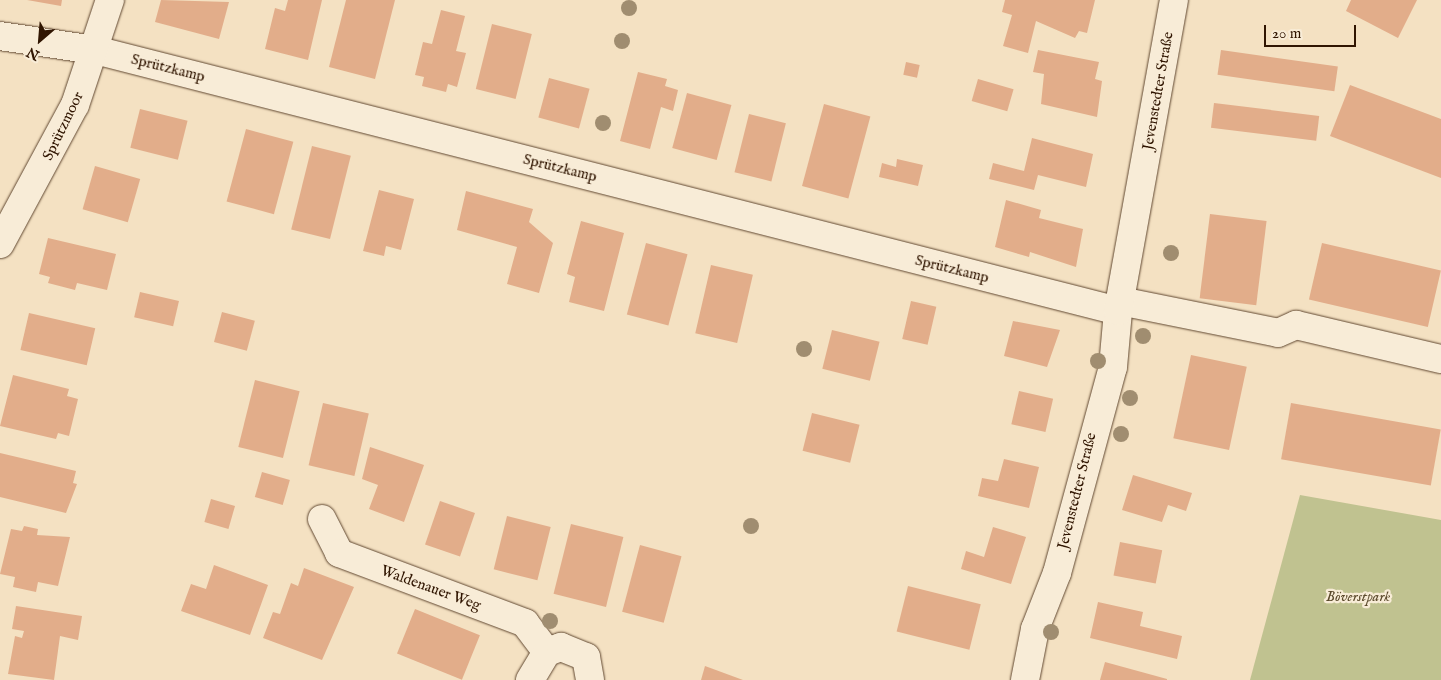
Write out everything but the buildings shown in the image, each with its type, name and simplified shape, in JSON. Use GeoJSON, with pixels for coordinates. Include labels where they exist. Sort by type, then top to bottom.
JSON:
{"type":"FeatureCollection","features":[{"type":"Feature","properties":{"kind":"street","name":"Sprützmoor"},"geometry":{"type":"LineString","coordinates":[[0,244],[75,105],[95,50],[110,0]]}},
{"type":"Feature","properties":{"kind":"street","name":"Jevenstedter Straße"},"geometry":{"type":"LineString","coordinates":[[1025,680],[1035,629],[1056,573],[1113,367],[1119,306],[1174,0]]}},
{"type":"Feature","properties":{"kind":"street","name":"Sprützkamp"},"geometry":{"type":"LineString","coordinates":[[0,36],[95,50],[1119,306]]}},
{"type":"Feature","properties":{"kind":"street"},"geometry":{"type":"LineString","coordinates":[[1119,306],[1278,333],[1296,325],[1441,359]]}},
{"type":"Feature","properties":{"kind":"street","name":"Waldenauer Weg"},"geometry":{"type":"LineString","coordinates":[[322,519],[339,553],[525,623],[548,652]]}},
{"type":"Feature","properties":{"kind":"street"},"geometry":{"type":"LineString","coordinates":[[530,680],[548,652],[575,649],[586,657],[590,680]]}},
{"type":"Feature","properties":{"kind":"green space","name":"Böverstpark"},"geometry":{"type":"Polygon","coordinates":[[[1300,495],[1441,520],[1441,680],[1250,680],[1300,495]]]}}]}
